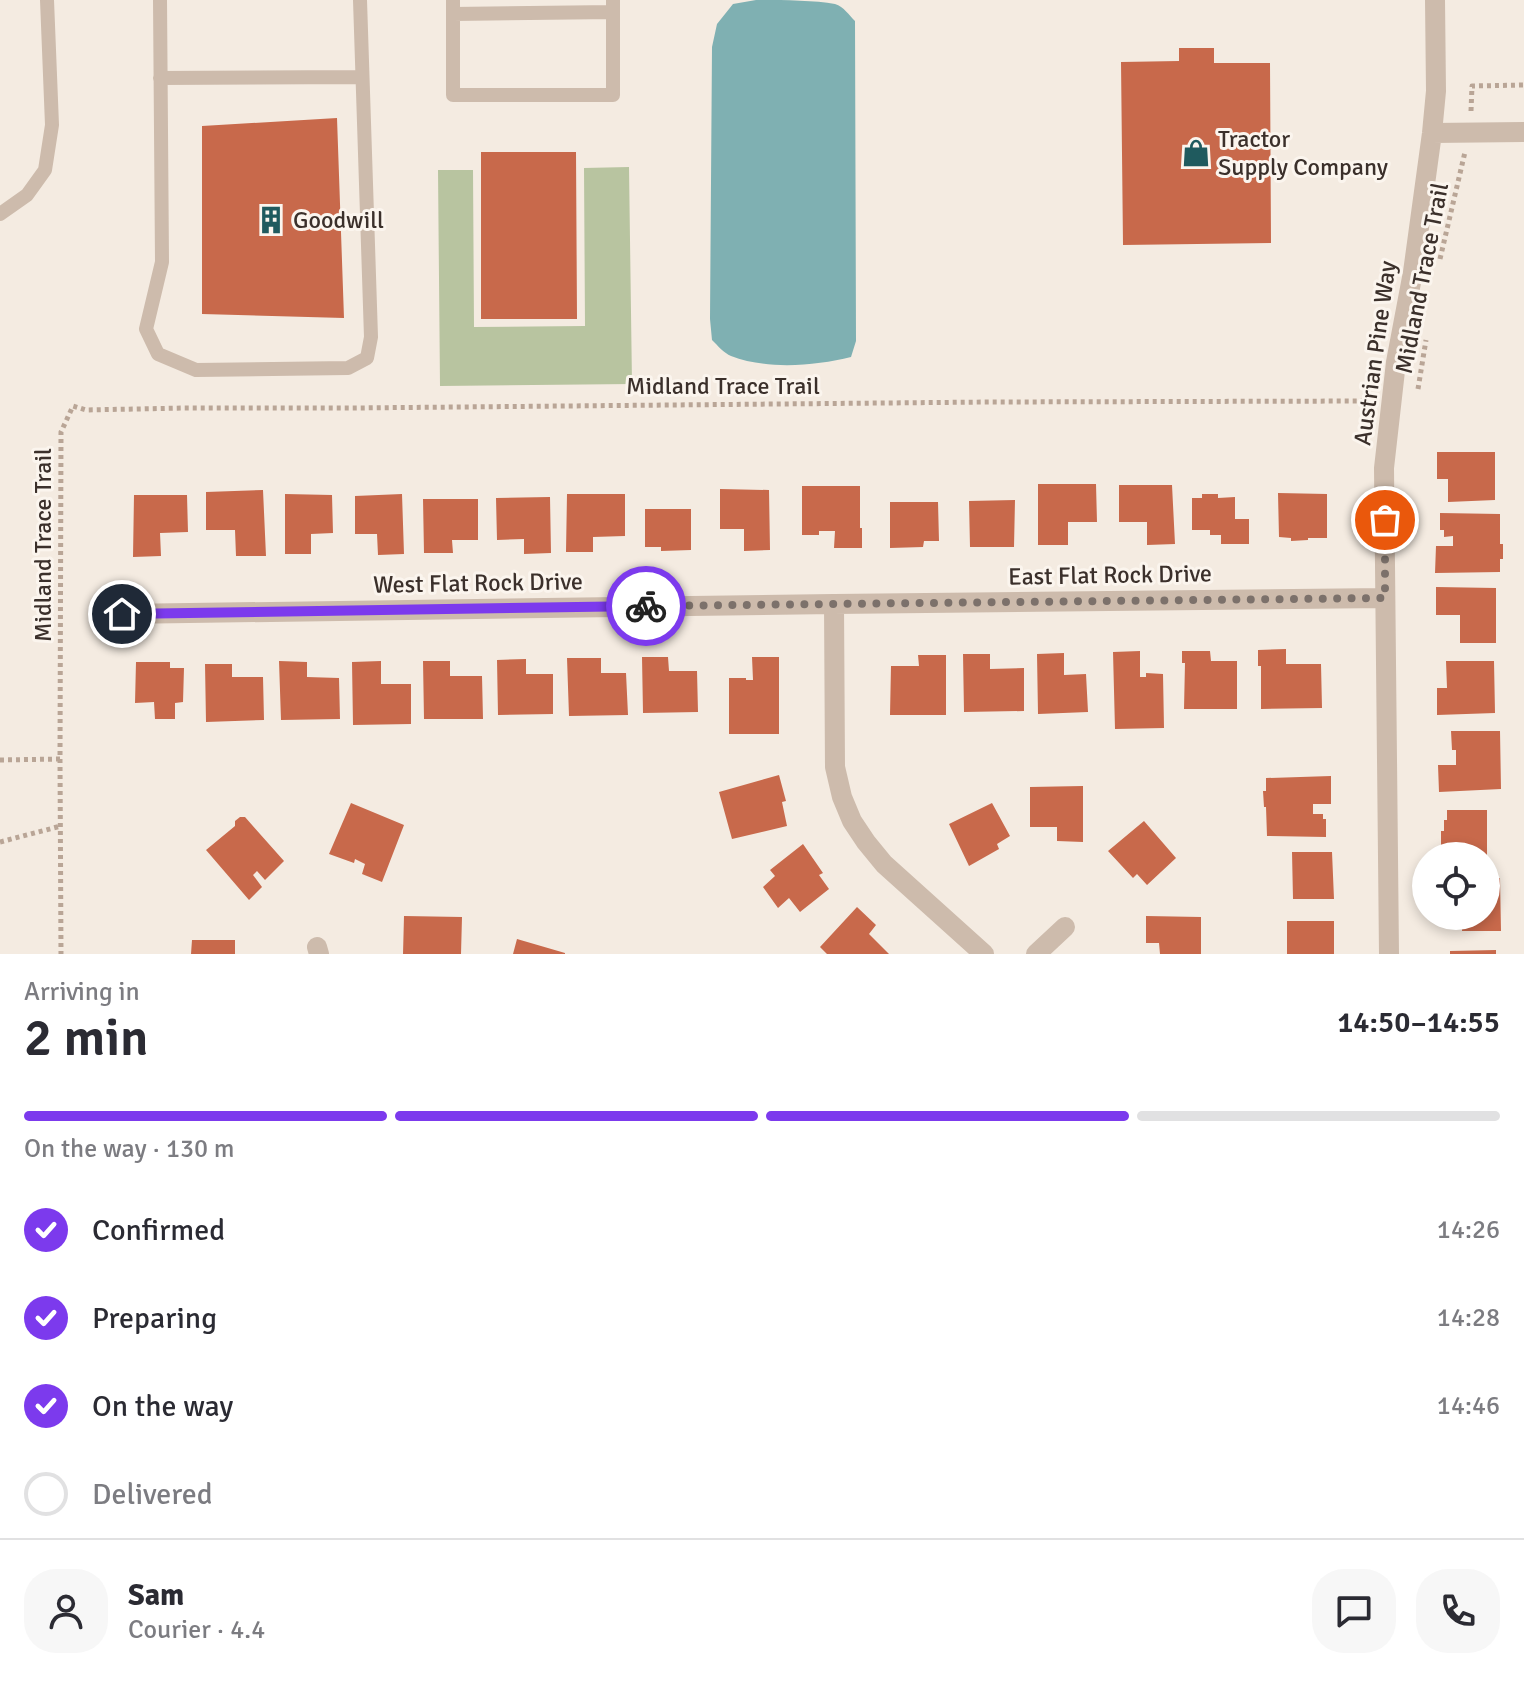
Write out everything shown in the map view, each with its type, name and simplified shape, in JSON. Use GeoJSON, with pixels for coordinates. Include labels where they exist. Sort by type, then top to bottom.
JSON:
{"type":"FeatureCollection","features":[{"type":"Feature","properties":{"kind":"street","name":"Austrian Pine Way"},"geometry":{"type":"LineString","coordinates":[[1389,954],[1384,468],[1396,362],[1413,272],[1432,133],[1436,91],[1435,0]]}},
{"type":"Feature","properties":{"kind":"street"},"geometry":{"type":"LineString","coordinates":[[1432,133],[1524,132]]}},
{"type":"Feature","properties":{"kind":"street","name":"East Flat Rock Drive"},"geometry":{"type":"LineString","coordinates":[[834,604],[1385,598]]}},
{"type":"Feature","properties":{"kind":"street"},"geometry":{"type":"LineString","coordinates":[[834,604],[835,767],[852,821],[884,864],[984,954]]}},
{"type":"Feature","properties":{"kind":"street","name":"West Flat Rock Drive"},"geometry":{"type":"LineString","coordinates":[[122,614],[834,604]]}},
{"type":"Feature","properties":{"kind":"street"},"geometry":{"type":"LineString","coordinates":[[1036,954],[1065,927]]}},
{"type":"Feature","properties":{"kind":"lane"},"geometry":{"type":"LineString","coordinates":[[0,214],[27,195],[45,170],[52,125],[47,0]]}},
{"type":"Feature","properties":{"kind":"lane"},"geometry":{"type":"LineString","coordinates":[[160,0],[162,262],[146,329],[158,354],[196,370],[348,368],[367,358],[371,337],[360,0]]}},
{"type":"Feature","properties":{"kind":"lane"},"geometry":{"type":"LineString","coordinates":[[613,6],[613,95],[453,95],[453,7],[613,6]]}},
{"type":"Feature","properties":{"kind":"lane"},"geometry":{"type":"LineString","coordinates":[[160,78],[362,77]]}},
{"type":"Feature","properties":{"kind":"path","name":"Midland Trace Trail"},"geometry":{"type":"LineString","coordinates":[[1439,263],[1469,132],[1472,86],[1524,85]]}},
{"type":"Feature","properties":{"kind":"path","name":"Midland Trace Trail"},"geometry":{"type":"LineString","coordinates":[[60,759],[61,432],[73,406],[86,410],[1006,401],[1417,402],[1428,328]]}},
{"type":"Feature","properties":{"kind":"path"},"geometry":{"type":"LineString","coordinates":[[0,760],[60,759],[61,954]]}},
{"type":"Feature","properties":{"kind":"path"},"geometry":{"type":"LineString","coordinates":[[0,842],[61,826]]}},
{"type":"Feature","properties":{"kind":"green space"},"geometry":{"type":"Polygon","coordinates":[[[629,167],[632,384],[440,386],[438,170],[473,170],[474,327],[585,326],[584,168],[629,167]]]}},
{"type":"Feature","properties":{"kind":"water"},"geometry":{"type":"Polygon","coordinates":[[[756,0],[835,4],[855,21],[856,341],[851,357],[822,363],[775,365],[731,356],[712,340],[712,47],[717,24],[733,4],[756,0]]]}},
{"type":"Feature","properties":{"kind":"building","name":"Tractor Supply Company"},"geometry":{"type":"Polygon","coordinates":[[[1179,48],[1214,48],[1214,63],[1270,63],[1271,243],[1123,245],[1121,62],[1179,61],[1179,48]]]}},
{"type":"Feature","properties":{"kind":"building","name":"Goodwill"},"geometry":{"type":"Polygon","coordinates":[[[337,118],[344,318],[202,314],[202,126],[337,118]]]}},
{"type":"Feature","properties":{"kind":"building"},"geometry":{"type":"Polygon","coordinates":[[[481,152],[576,152],[577,319],[481,319],[481,152]]]}},
{"type":"Feature","properties":{"kind":"building"},"geometry":{"type":"Polygon","coordinates":[[[1437,452],[1495,452],[1495,500],[1448,502],[1448,479],[1437,479],[1437,452]]]}},
{"type":"Feature","properties":{"kind":"building"},"geometry":{"type":"Polygon","coordinates":[[[1038,484],[1096,484],[1097,522],[1068,522],[1068,545],[1038,545],[1038,484]]]}},
{"type":"Feature","properties":{"kind":"building"},"geometry":{"type":"Polygon","coordinates":[[[1119,485],[1172,485],[1175,544],[1147,545],[1147,522],[1119,522],[1119,485]]]}},
{"type":"Feature","properties":{"kind":"building"},"geometry":{"type":"Polygon","coordinates":[[[802,486],[860,486],[862,548],[834,548],[835,531],[802,535],[802,486]]]}},
{"type":"Feature","properties":{"kind":"building"},"geometry":{"type":"Polygon","coordinates":[[[720,489],[769,490],[770,550],[744,551],[744,529],[720,529],[720,489]]]}},
{"type":"Feature","properties":{"kind":"building"},"geometry":{"type":"Polygon","coordinates":[[[263,490],[266,556],[236,556],[235,530],[206,530],[206,492],[263,490]]]}},
{"type":"Feature","properties":{"kind":"building"},"geometry":{"type":"Polygon","coordinates":[[[1278,493],[1327,494],[1327,538],[1291,541],[1291,538],[1279,537],[1278,493]]]}},
{"type":"Feature","properties":{"kind":"building"},"geometry":{"type":"Polygon","coordinates":[[[285,494],[332,495],[333,533],[311,534],[311,554],[285,554],[285,494]]]}},
{"type":"Feature","properties":{"kind":"building"},"geometry":{"type":"Polygon","coordinates":[[[402,494],[404,554],[378,555],[377,534],[355,534],[355,496],[402,494]]]}},
{"type":"Feature","properties":{"kind":"building"},"geometry":{"type":"Polygon","coordinates":[[[567,494],[625,494],[625,536],[593,537],[593,552],[566,552],[567,494]]]}},
{"type":"Feature","properties":{"kind":"building"},"geometry":{"type":"Polygon","coordinates":[[[1202,494],[1218,494],[1218,498],[1235,497],[1235,519],[1249,519],[1249,544],[1221,544],[1221,535],[1210,535],[1210,530],[1192,530],[1192,498],[1202,498],[1202,494]]]}},
{"type":"Feature","properties":{"kind":"building"},"geometry":{"type":"Polygon","coordinates":[[[134,495],[187,495],[188,532],[160,533],[161,556],[133,557],[134,495]]]}},
{"type":"Feature","properties":{"kind":"building"},"geometry":{"type":"Polygon","coordinates":[[[550,497],[551,553],[524,554],[524,539],[497,540],[496,498],[550,497]]]}},
{"type":"Feature","properties":{"kind":"building"},"geometry":{"type":"Polygon","coordinates":[[[423,499],[478,499],[478,540],[452,540],[453,553],[424,553],[423,499]]]}},
{"type":"Feature","properties":{"kind":"building"},"geometry":{"type":"Polygon","coordinates":[[[1015,500],[1014,547],[970,547],[969,501],[1015,500]]]}},
{"type":"Feature","properties":{"kind":"building"},"geometry":{"type":"Polygon","coordinates":[[[890,502],[938,502],[939,541],[924,541],[923,547],[890,548],[890,502]]]}},
{"type":"Feature","properties":{"kind":"building"},"geometry":{"type":"Polygon","coordinates":[[[645,509],[691,509],[691,550],[661,551],[661,547],[645,547],[645,509]]]}},
{"type":"Feature","properties":{"kind":"building"},"geometry":{"type":"Polygon","coordinates":[[[1440,513],[1500,514],[1503,559],[1500,559],[1500,572],[1435,573],[1436,546],[1453,546],[1453,536],[1444,537],[1444,530],[1440,530],[1440,513]]]}},
{"type":"Feature","properties":{"kind":"building"},"geometry":{"type":"Polygon","coordinates":[[[1436,587],[1496,588],[1496,643],[1460,643],[1460,615],[1436,615],[1436,587]]]}},
{"type":"Feature","properties":{"kind":"building"},"geometry":{"type":"Polygon","coordinates":[[[1286,649],[1286,664],[1321,664],[1322,708],[1261,709],[1258,650],[1286,649]]]}},
{"type":"Feature","properties":{"kind":"building"},"geometry":{"type":"Polygon","coordinates":[[[1140,651],[1140,677],[1146,677],[1146,673],[1163,674],[1164,728],[1115,729],[1113,652],[1140,651]]]}},
{"type":"Feature","properties":{"kind":"building"},"geometry":{"type":"Polygon","coordinates":[[[1182,651],[1210,651],[1211,661],[1237,661],[1237,709],[1184,709],[1185,663],[1182,663],[1182,651]]]}},
{"type":"Feature","properties":{"kind":"building"},"geometry":{"type":"Polygon","coordinates":[[[1064,653],[1064,675],[1086,674],[1088,712],[1038,714],[1037,654],[1064,653]]]}},
{"type":"Feature","properties":{"kind":"building"},"geometry":{"type":"Polygon","coordinates":[[[963,654],[990,654],[990,669],[1024,668],[1024,711],[964,712],[963,654]]]}},
{"type":"Feature","properties":{"kind":"building"},"geometry":{"type":"Polygon","coordinates":[[[918,655],[946,655],[946,715],[890,715],[891,666],[919,666],[918,655]]]}},
{"type":"Feature","properties":{"kind":"building"},"geometry":{"type":"Polygon","coordinates":[[[642,657],[668,657],[669,671],[697,671],[698,712],[643,713],[642,657]]]}},
{"type":"Feature","properties":{"kind":"building"},"geometry":{"type":"Polygon","coordinates":[[[752,657],[779,657],[779,734],[729,734],[729,678],[753,680],[752,657]]]}},
{"type":"Feature","properties":{"kind":"building"},"geometry":{"type":"Polygon","coordinates":[[[567,658],[601,658],[601,673],[626,673],[628,715],[569,716],[567,658]]]}},
{"type":"Feature","properties":{"kind":"building"},"geometry":{"type":"Polygon","coordinates":[[[526,659],[526,674],[553,674],[553,714],[498,715],[497,660],[526,659]]]}},
{"type":"Feature","properties":{"kind":"building"},"geometry":{"type":"Polygon","coordinates":[[[279,661],[307,662],[307,677],[339,678],[340,719],[281,720],[279,661]]]}},
{"type":"Feature","properties":{"kind":"building"},"geometry":{"type":"Polygon","coordinates":[[[381,661],[381,684],[411,684],[411,724],[353,725],[352,662],[381,661]]]}},
{"type":"Feature","properties":{"kind":"building"},"geometry":{"type":"Polygon","coordinates":[[[423,661],[450,661],[450,676],[482,676],[483,719],[424,719],[423,661]]]}},
{"type":"Feature","properties":{"kind":"building"},"geometry":{"type":"Polygon","coordinates":[[[1446,661],[1494,661],[1495,713],[1437,715],[1437,688],[1447,688],[1446,661]]]}},
{"type":"Feature","properties":{"kind":"building"},"geometry":{"type":"Polygon","coordinates":[[[136,662],[170,662],[170,668],[184,668],[183,702],[175,703],[175,719],[155,719],[154,702],[135,703],[136,662]]]}},
{"type":"Feature","properties":{"kind":"building"},"geometry":{"type":"Polygon","coordinates":[[[205,664],[232,664],[232,677],[263,677],[264,720],[206,722],[205,664]]]}},
{"type":"Feature","properties":{"kind":"building"},"geometry":{"type":"Polygon","coordinates":[[[1451,731],[1500,731],[1501,789],[1439,792],[1438,765],[1456,765],[1451,731]]]}},
{"type":"Feature","properties":{"kind":"building"},"geometry":{"type":"Polygon","coordinates":[[[779,775],[786,801],[782,802],[787,826],[732,839],[719,792],[779,775]]]}},
{"type":"Feature","properties":{"kind":"building"},"geometry":{"type":"Polygon","coordinates":[[[1331,776],[1331,804],[1313,804],[1313,814],[1323,814],[1323,819],[1326,819],[1326,837],[1267,836],[1263,791],[1266,791],[1266,778],[1331,776]]]}},
{"type":"Feature","properties":{"kind":"building"},"geometry":{"type":"Polygon","coordinates":[[[1083,786],[1083,842],[1057,841],[1057,827],[1030,827],[1030,787],[1083,786]]]}},
{"type":"Feature","properties":{"kind":"building"},"geometry":{"type":"Polygon","coordinates":[[[351,803],[404,825],[382,882],[362,874],[365,864],[329,854],[351,803]]]}},
{"type":"Feature","properties":{"kind":"building"},"geometry":{"type":"Polygon","coordinates":[[[992,803],[1010,836],[997,844],[999,849],[969,866],[949,824],[992,803]]]}},
{"type":"Feature","properties":{"kind":"building"},"geometry":{"type":"Polygon","coordinates":[[[1447,810],[1487,810],[1487,842],[1441,842],[1444,820],[1447,820],[1447,810]]]}},
{"type":"Feature","properties":{"kind":"building"},"geometry":{"type":"Polygon","coordinates":[[[245,817],[284,861],[265,880],[257,871],[253,875],[262,887],[249,900],[206,850],[235,826],[235,821],[245,817]]]}},
{"type":"Feature","properties":{"kind":"building"},"geometry":{"type":"Polygon","coordinates":[[[1144,821],[1176,858],[1147,885],[1137,874],[1133,878],[1108,851],[1144,821]]]}},
{"type":"Feature","properties":{"kind":"building"},"geometry":{"type":"Polygon","coordinates":[[[803,844],[823,873],[819,875],[829,889],[800,912],[789,898],[778,908],[763,887],[775,876],[770,870],[803,844]]]}},
{"type":"Feature","properties":{"kind":"building"},"geometry":{"type":"Polygon","coordinates":[[[1292,852],[1332,852],[1334,899],[1293,899],[1292,852]]]}},
{"type":"Feature","properties":{"kind":"building"},"geometry":{"type":"Polygon","coordinates":[[[1500,878],[1501,931],[1462,931],[1500,930],[1500,878]]]}},
{"type":"Feature","properties":{"kind":"building"},"geometry":{"type":"Polygon","coordinates":[[[857,907],[876,925],[869,934],[889,954],[827,954],[820,947],[857,907]]]}},
{"type":"Feature","properties":{"kind":"building"},"geometry":{"type":"Polygon","coordinates":[[[404,916],[462,917],[461,954],[403,954],[404,916]]]}},
{"type":"Feature","properties":{"kind":"building"},"geometry":{"type":"Polygon","coordinates":[[[1146,916],[1201,917],[1201,954],[1160,954],[1159,943],[1146,943],[1146,916]]]}},
{"type":"Feature","properties":{"kind":"building"},"geometry":{"type":"Polygon","coordinates":[[[1287,921],[1334,921],[1334,954],[1287,954],[1287,921]]]}},
{"type":"Feature","properties":{"kind":"building"},"geometry":{"type":"Polygon","coordinates":[[[517,939],[565,953],[565,954],[513,954],[517,939]]]}},
{"type":"Feature","properties":{"kind":"building"},"geometry":{"type":"Polygon","coordinates":[[[192,940],[235,940],[235,954],[191,954],[192,940]]]}},
{"type":"Feature","properties":{"kind":"building"},"geometry":{"type":"Polygon","coordinates":[[[1496,950],[1496,954],[1450,954],[1450,951],[1496,950]]]}},
{"type":"Feature","properties":{"kind":"way so far"},"geometry":{"type":"LineString","coordinates":[[646,606],[1385,598],[1385,520]]}},
{"type":"Feature","properties":{"kind":"place","name":"Tractor Supply Company"},"geometry":{"type":"Point","coordinates":[1196,153]}},
{"type":"Feature","properties":{"kind":"place","name":"Goodwill"},"geometry":{"type":"Point","coordinates":[271,220]}},
{"type":"Feature","properties":{"kind":"route"},"geometry":{"type":"LineString","coordinates":[[122,614],[646,606]]}}]}
